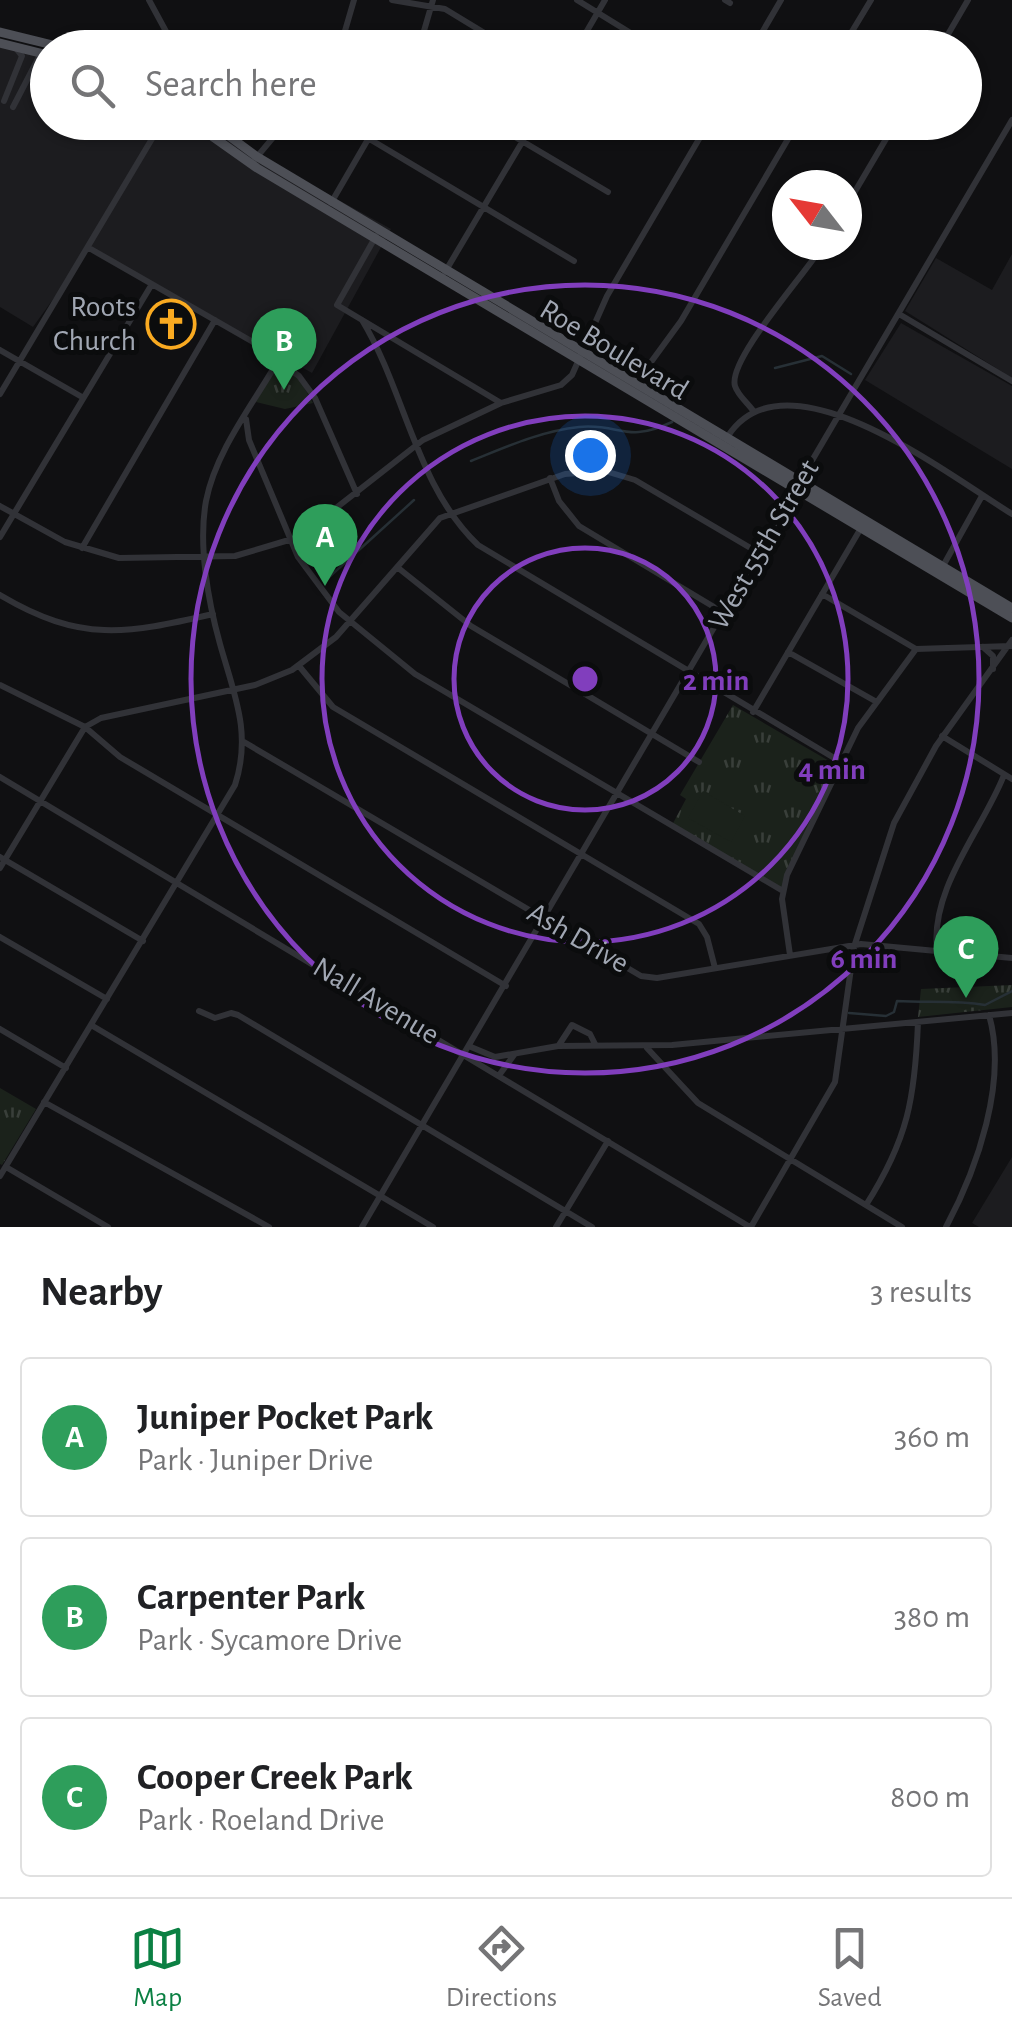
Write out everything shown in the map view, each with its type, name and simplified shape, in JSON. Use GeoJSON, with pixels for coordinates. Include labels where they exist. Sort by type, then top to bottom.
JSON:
{"type":"FeatureCollection","features":[{"type":"Feature","properties":{"kind":"main road"},"geometry":{"type":"LineString","coordinates":[[0,32],[30,40]]}},
{"type":"Feature","properties":{"kind":"main road"},"geometry":{"type":"LineString","coordinates":[[0,43],[30,50]]}},
{"type":"Feature","properties":{"kind":"main road","name":"Roe Boulevard"},"geometry":{"type":"LineString","coordinates":[[221,140],[1012,608]]}},
{"type":"Feature","properties":{"kind":"main road","name":"Roe Boulevard"},"geometry":{"type":"LineString","coordinates":[[230,140],[253,160]]}},
{"type":"Feature","properties":{"kind":"main road","name":"Roe Boulevard"},"geometry":{"type":"LineString","coordinates":[[634,386],[728,436],[862,527],[1012,618]]}},
{"type":"Feature","properties":{"kind":"street"},"geometry":{"type":"LineString","coordinates":[[149,0],[165,30]]}},
{"type":"Feature","properties":{"kind":"street"},"geometry":{"type":"LineString","coordinates":[[345,30],[354,0]]}},
{"type":"Feature","properties":{"kind":"street"},"geometry":{"type":"LineString","coordinates":[[392,0],[432,3],[478,30]]}},
{"type":"Feature","properties":{"kind":"street"},"geometry":{"type":"LineString","coordinates":[[576,0],[626,30]]}},
{"type":"Feature","properties":{"kind":"street"},"geometry":{"type":"LineString","coordinates":[[588,30],[605,0]]}},
{"type":"Feature","properties":{"kind":"street"},"geometry":{"type":"LineString","coordinates":[[764,30],[781,0]]}},
{"type":"Feature","properties":{"kind":"street"},"geometry":{"type":"LineString","coordinates":[[852,30],[870,0]]}},
{"type":"Feature","properties":{"kind":"street"},"geometry":{"type":"LineString","coordinates":[[950,30],[968,0]]}},
{"type":"Feature","properties":{"kind":"street"},"geometry":{"type":"LineString","coordinates":[[424,30],[432,3]]}},
{"type":"Feature","properties":{"kind":"street"},"geometry":{"type":"LineString","coordinates":[[4,102],[22,56],[14,46]]}},
{"type":"Feature","properties":{"kind":"street"},"geometry":{"type":"LineString","coordinates":[[13,107],[30,78]]}},
{"type":"Feature","properties":{"kind":"street","name":"West 55th Street"},"geometry":{"type":"LineString","coordinates":[[362,1227],[1012,120]]}},
{"type":"Feature","properties":{"kind":"street"},"geometry":{"type":"LineString","coordinates":[[0,394],[152,140]]}},
{"type":"Feature","properties":{"kind":"street"},"geometry":{"type":"LineString","coordinates":[[253,160],[270,140]]}},
{"type":"Feature","properties":{"kind":"street"},"geometry":{"type":"LineString","coordinates":[[330,206],[368,140]]}},
{"type":"Feature","properties":{"kind":"street"},"geometry":{"type":"LineString","coordinates":[[371,140],[574,261]]}},
{"type":"Feature","properties":{"kind":"street"},"geometry":{"type":"LineString","coordinates":[[519,140],[608,192]]}},
{"type":"Feature","properties":{"kind":"street"},"geometry":{"type":"LineString","coordinates":[[0,506],[82,548],[142,560],[249,554],[292,540],[450,424],[561,385],[582,356],[614,283],[698,140]]}},
{"type":"Feature","properties":{"kind":"street"},"geometry":{"type":"LineString","coordinates":[[634,386],[681,321],[787,140]]}},
{"type":"Feature","properties":{"kind":"street"},"geometry":{"type":"LineString","coordinates":[[862,179],[885,140]]}},
{"type":"Feature","properties":{"kind":"street"},"geometry":{"type":"LineString","coordinates":[[444,274],[522,142]]}},
{"type":"Feature","properties":{"kind":"street"},"geometry":{"type":"LineString","coordinates":[[377,234],[337,305],[501,403]]}},
{"type":"Feature","properties":{"kind":"street"},"geometry":{"type":"LineString","coordinates":[[89,248],[280,359],[311,392],[357,495]]}},
{"type":"Feature","properties":{"kind":"street"},"geometry":{"type":"LineString","coordinates":[[754,412],[737,390],[735,375],[770,315],[814,260]]}},
{"type":"Feature","properties":{"kind":"street"},"geometry":{"type":"LineString","coordinates":[[0,536],[152,284]]}},
{"type":"Feature","properties":{"kind":"street"},"geometry":{"type":"LineString","coordinates":[[899,314],[1012,381]]}},
{"type":"Feature","properties":{"kind":"street"},"geometry":{"type":"LineString","coordinates":[[82,548],[215,320]]}},
{"type":"Feature","properties":{"kind":"street"},"geometry":{"type":"LineString","coordinates":[[362,320],[380,352],[450,512],[487,553],[840,762]]}},
{"type":"Feature","properties":{"kind":"street"},"geometry":{"type":"LineString","coordinates":[[380,352],[396,340]]}},
{"type":"Feature","properties":{"kind":"street"},"geometry":{"type":"LineString","coordinates":[[0,350],[82,397]]}},
{"type":"Feature","properties":{"kind":"street"},"geometry":{"type":"LineString","coordinates":[[0,1176],[235,785],[244,742],[235,690],[213,614],[206,558],[206,502],[233,438],[280,359]]}},
{"type":"Feature","properties":{"kind":"street"},"geometry":{"type":"LineString","coordinates":[[728,436],[741,419],[754,412],[800,406],[841,413],[1012,514]]}},
{"type":"Feature","properties":{"kind":"street"},"geometry":{"type":"LineString","coordinates":[[246,417],[249,440],[292,540],[316,586],[350,622],[415,674],[783,891]]}},
{"type":"Feature","properties":{"kind":"street"},"geometry":{"type":"LineString","coordinates":[[233,438],[249,440]]}},
{"type":"Feature","properties":{"kind":"street"},"geometry":{"type":"LineString","coordinates":[[143,941],[1,862],[84,726],[101,718],[235,690],[299,666],[350,622],[440,518],[550,478],[589,470],[622,474],[759,553]]}},
{"type":"Feature","properties":{"kind":"street"},"geometry":{"type":"LineString","coordinates":[[550,478],[565,510],[584,531],[724,613]]}},
{"type":"Feature","properties":{"kind":"street"},"geometry":{"type":"LineString","coordinates":[[943,566],[982,496]]}},
{"type":"Feature","properties":{"kind":"street"},"geometry":{"type":"LineString","coordinates":[[753,712],[862,527]]}},
{"type":"Feature","properties":{"kind":"street"},"geometry":{"type":"LineString","coordinates":[[396,568],[470,626],[700,762]]}},
{"type":"Feature","properties":{"kind":"street"},"geometry":{"type":"LineString","coordinates":[[822,594],[916,648],[1011,644]]}},
{"type":"Feature","properties":{"kind":"street"},"geometry":{"type":"LineString","coordinates":[[0,595],[51,622],[90,632],[129,632],[213,614]]}},
{"type":"Feature","properties":{"kind":"street"},"geometry":{"type":"LineString","coordinates":[[750,1227],[835,1082],[854,946],[894,822],[942,736],[1011,644]]}},
{"type":"Feature","properties":{"kind":"street"},"geometry":{"type":"LineString","coordinates":[[982,647],[993,656],[993,669]]}},
{"type":"Feature","properties":{"kind":"street"},"geometry":{"type":"LineString","coordinates":[[790,955],[783,891],[840,762],[875,701],[916,648]]}},
{"type":"Feature","properties":{"kind":"street"},"geometry":{"type":"LineString","coordinates":[[788,652],[875,701]]}},
{"type":"Feature","properties":{"kind":"street"},"geometry":{"type":"LineString","coordinates":[[299,666],[333,707],[699,924],[708,937],[715,968]]}},
{"type":"Feature","properties":{"kind":"street"},"geometry":{"type":"LineString","coordinates":[[0,685],[84,726],[103,746],[506,986]]}},
{"type":"Feature","properties":{"kind":"street"},"geometry":{"type":"LineString","coordinates":[[937,950],[948,891],[1008,777],[942,736]]}},
{"type":"Feature","properties":{"kind":"street","name":"Ash Drive"},"geometry":{"type":"LineString","coordinates":[[244,742],[641,976],[658,978],[854,946],[1012,958]]}},
{"type":"Feature","properties":{"kind":"street","name":"Nall Avenue"},"geometry":{"type":"LineString","coordinates":[[0,778],[469,1050],[500,1074],[750,1227]]}},
{"type":"Feature","properties":{"kind":"street"},"geometry":{"type":"LineString","coordinates":[[0,937],[108,999]]}},
{"type":"Feature","properties":{"kind":"street"},"geometry":{"type":"LineString","coordinates":[[199,1011],[215,1018],[238,1015],[592,1227]]}},
{"type":"Feature","properties":{"kind":"street"},"geometry":{"type":"LineString","coordinates":[[469,1050],[485,1056],[558,1046],[669,1046],[1012,1012]]}},
{"type":"Feature","properties":{"kind":"street"},"geometry":{"type":"LineString","coordinates":[[946,1227],[967,1182],[984,1121],[992,1067],[988,1015]]}},
{"type":"Feature","properties":{"kind":"street"},"geometry":{"type":"LineString","coordinates":[[866,1205],[908,1124],[915,1092],[918,1022]]}},
{"type":"Feature","properties":{"kind":"street"},"geometry":{"type":"LineString","coordinates":[[92,1025],[433,1227]]}},
{"type":"Feature","properties":{"kind":"street"},"geometry":{"type":"LineString","coordinates":[[558,1046],[572,1025],[590,1034],[595,1044]]}},
{"type":"Feature","properties":{"kind":"street"},"geometry":{"type":"LineString","coordinates":[[0,1029],[66,1068]]}},
{"type":"Feature","properties":{"kind":"street"},"geometry":{"type":"LineString","coordinates":[[660,1061],[669,1046]]}},
{"type":"Feature","properties":{"kind":"street"},"geometry":{"type":"LineString","coordinates":[[646,1047],[690,1097],[902,1227]]}},
{"type":"Feature","properties":{"kind":"street"},"geometry":{"type":"LineString","coordinates":[[500,1074],[515,1054]]}},
{"type":"Feature","properties":{"kind":"street"},"geometry":{"type":"LineString","coordinates":[[44,1102],[269,1227]]}},
{"type":"Feature","properties":{"kind":"street"},"geometry":{"type":"LineString","coordinates":[[556,1227],[608,1141]]}},
{"type":"Feature","properties":{"kind":"street"},"geometry":{"type":"LineString","coordinates":[[6,1167],[108,1227]]}},
{"type":"Feature","properties":{"kind":"shaded area"},"geometry":{"type":"Polygon","coordinates":[[[0,39],[30,50],[30,140],[231,140],[391,229],[312,373],[90,248],[33,327],[0,307],[0,39]]]}},
{"type":"Feature","properties":{"kind":"shaded area"},"geometry":{"type":"Polygon","coordinates":[[[1012,254],[1012,378],[905,311],[936,258],[992,290],[1012,254]]]}},
{"type":"Feature","properties":{"kind":"shaded area"},"geometry":{"type":"Polygon","coordinates":[[[901,323],[1012,386],[1012,469],[865,380],[901,323]]]}},
{"type":"Feature","properties":{"kind":"shaded area"},"geometry":{"type":"Polygon","coordinates":[[[1012,1157],[1012,1227],[979,1227],[972,1223],[1012,1157]]]}},
{"type":"Feature","properties":{"kind":"green space"},"geometry":{"type":"Polygon","coordinates":[[[278,363],[298,377],[313,403],[285,409],[256,402],[278,363]]]}},
{"type":"Feature","properties":{"kind":"green space"},"geometry":{"type":"Polygon","coordinates":[[[733,705],[836,765],[783,891],[671,827],[686,799],[680,795],[733,705]]]}},
{"type":"Feature","properties":{"kind":"green space"},"geometry":{"type":"Polygon","coordinates":[[[703,791],[745,816],[731,842],[688,818],[703,791]]]}},
{"type":"Feature","properties":{"kind":"green space"},"geometry":{"type":"Polygon","coordinates":[[[1012,985],[1012,1007],[918,1017],[921,989],[1012,985]]]}},
{"type":"Feature","properties":{"kind":"green space"},"geometry":{"type":"Polygon","coordinates":[[[0,1088],[36,1109],[2,1165],[0,1164],[0,1088]]]}},
{"type":"Feature","properties":{"kind":"waterway"},"geometry":{"type":"LineString","coordinates":[[775,368],[822,356],[851,374]]}},
{"type":"Feature","properties":{"kind":"waterway"},"geometry":{"type":"LineString","coordinates":[[471,461],[565,429],[593,427],[644,432],[672,422]]}},
{"type":"Feature","properties":{"kind":"waterway"},"geometry":{"type":"LineString","coordinates":[[327,579],[414,500]]}},
{"type":"Feature","properties":{"kind":"waterway"},"geometry":{"type":"LineString","coordinates":[[849,1013],[886,1016],[894,1012],[897,1001],[985,1005],[1012,991]]}},
{"type":"Feature","properties":{"kind":"place","name":"Roots Church"},"geometry":{"type":"Point","coordinates":[171,324]}},
{"type":"Feature","properties":{"kind":"place","name":"Carpenter Park"},"geometry":{"type":"Point","coordinates":[284,390]}},
{"type":"Feature","properties":{"kind":"place","name":"Juniper Pocket Park"},"geometry":{"type":"Point","coordinates":[325,586]}},
{"type":"Feature","properties":{"kind":"place","name":"Cooper Creek Park"},"geometry":{"type":"Point","coordinates":[966,998]}}]}
